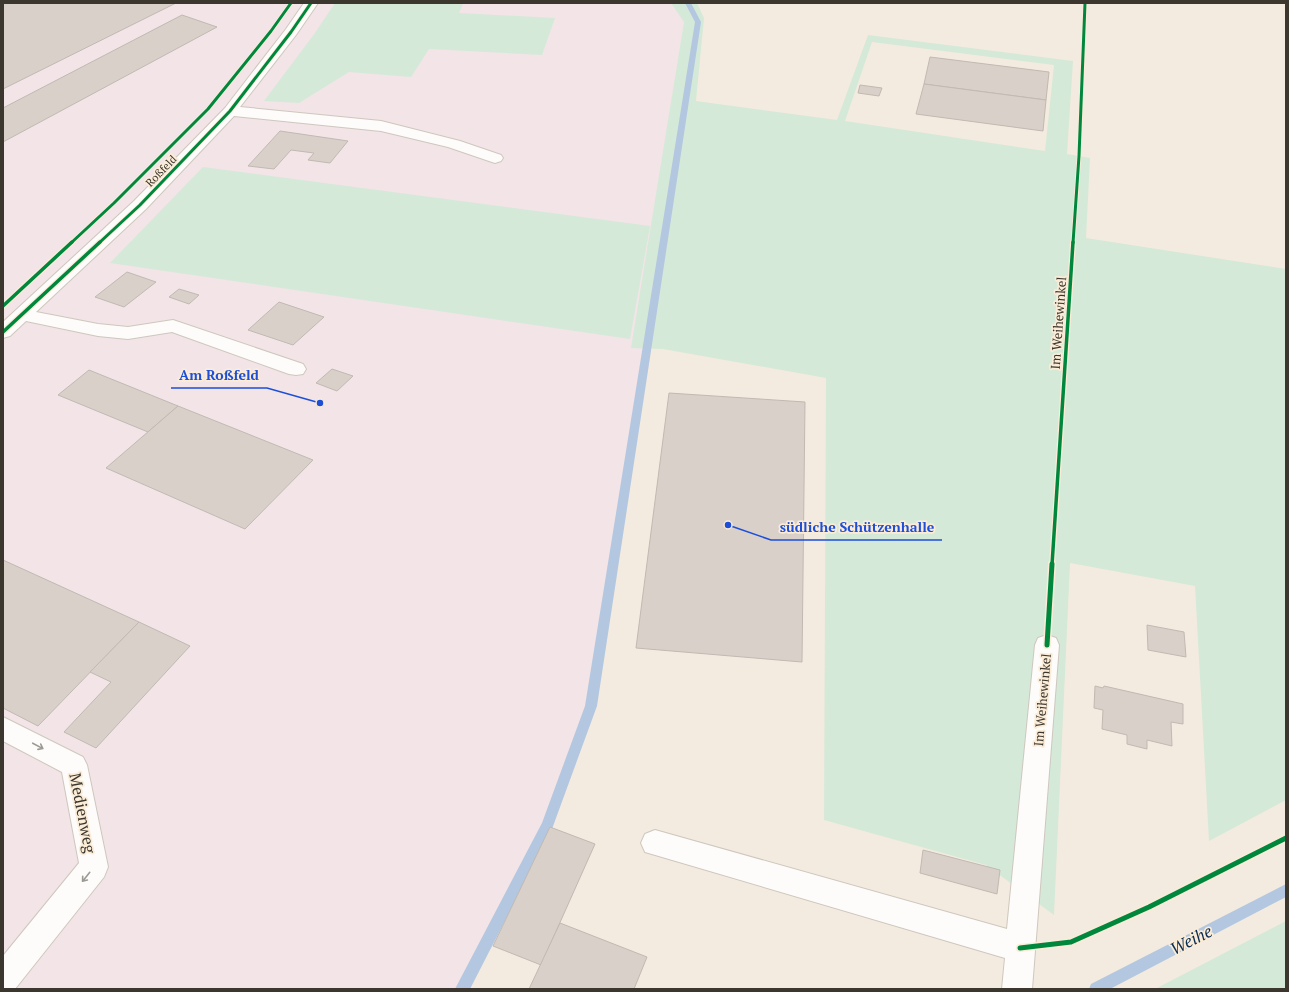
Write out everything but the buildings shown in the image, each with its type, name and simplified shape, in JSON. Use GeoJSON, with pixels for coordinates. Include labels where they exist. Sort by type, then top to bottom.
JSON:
{"type":"FeatureCollection","features":[{"type":"Feature","properties":{"kind":"street","name":"Roßfeld"},"geometry":{"type":"LineString","coordinates":[[3,332],[140,205],[230,111],[291,32],[311,3]]}},
{"type":"Feature","properties":{"kind":"street"},"geometry":{"type":"LineString","coordinates":[[230,111],[381,126],[454,144],[495,158]]}},
{"type":"Feature","properties":{"kind":"street"},"geometry":{"type":"LineString","coordinates":[[23,315],[105,331],[128,333],[173,326],[296,369]]}},
{"type":"Feature","properties":{"kind":"street","name":"Im Weihewinkel"},"geometry":{"type":"LineString","coordinates":[[1017,989],[1047,645]]}},
{"type":"Feature","properties":{"kind":"street","name":"Medienweg"},"geometry":{"type":"LineString","coordinates":[[3,728],[74,765],[94,867],[3,980]]}},
{"type":"Feature","properties":{"kind":"street"},"geometry":{"type":"LineString","coordinates":[[655,843],[1020,948]]}},
{"type":"Feature","properties":{"kind":"shaded area"},"geometry":{"type":"Polygon","coordinates":[[[3,3],[671,3],[684,21],[672,97],[685,99],[591,706],[548,825],[462,989],[3,989],[3,3]]]}},
{"type":"Feature","properties":{"kind":"green space"},"geometry":{"type":"Polygon","coordinates":[[[335,3],[463,3],[459,13],[555,18],[542,55],[429,49],[411,77],[349,72],[299,103],[264,101],[315,33],[335,3]]]}},
{"type":"Feature","properties":{"kind":"green space"},"geometry":{"type":"Polygon","coordinates":[[[671,3],[697,3],[704,18],[696,101],[837,120],[868,35],[1073,61],[1067,154],[1090,158],[1086,238],[1286,269],[1286,800],[1209,841],[1195,586],[1070,563],[1054,915],[986,865],[824,820],[826,378],[663,349],[631,348],[684,22],[671,3]],[[872,42],[845,121],[1045,151],[1054,65],[872,42]]]}},
{"type":"Feature","properties":{"kind":"green space"},"geometry":{"type":"Polygon","coordinates":[[[203,167],[650,226],[630,339],[110,263],[203,167]]]}},
{"type":"Feature","properties":{"kind":"green space"},"geometry":{"type":"Polygon","coordinates":[[[1286,921],[1286,989],[1155,989],[1286,921]]]}},
{"type":"Feature","properties":{"kind":"waterway"},"geometry":{"type":"LineString","coordinates":[[462,989],[548,825],[591,706],[698,22],[688,3]]}},
{"type":"Feature","properties":{"kind":"waterway","name":"Weihe"},"geometry":{"type":"LineString","coordinates":[[1096,989],[1286,890]]}},
{"type":"Feature","properties":{"kind":"cycle path"},"geometry":{"type":"LineString","coordinates":[[3,306],[114,203],[208,109],[271,31],[291,3]]}},
{"type":"Feature","properties":{"kind":"cycle path"},"geometry":{"type":"LineString","coordinates":[[3,332],[140,205],[230,111],[291,32],[311,3]]}},
{"type":"Feature","properties":{"kind":"cycle path"},"geometry":{"type":"LineString","coordinates":[[1047,645],[1079,156],[1085,3]]}},
{"type":"Feature","properties":{"kind":"cycle path"},"geometry":{"type":"LineString","coordinates":[[1020,948],[1071,942],[1149,907],[1286,838]]}},
{"type":"Feature","properties":{"kind":"place","name":"Am Roßfeld"},"geometry":{"type":"Point","coordinates":[320,403]}},
{"type":"Feature","properties":{"kind":"place","name":"südliche Schützenhalle"},"geometry":{"type":"Point","coordinates":[728,525]}}]}
